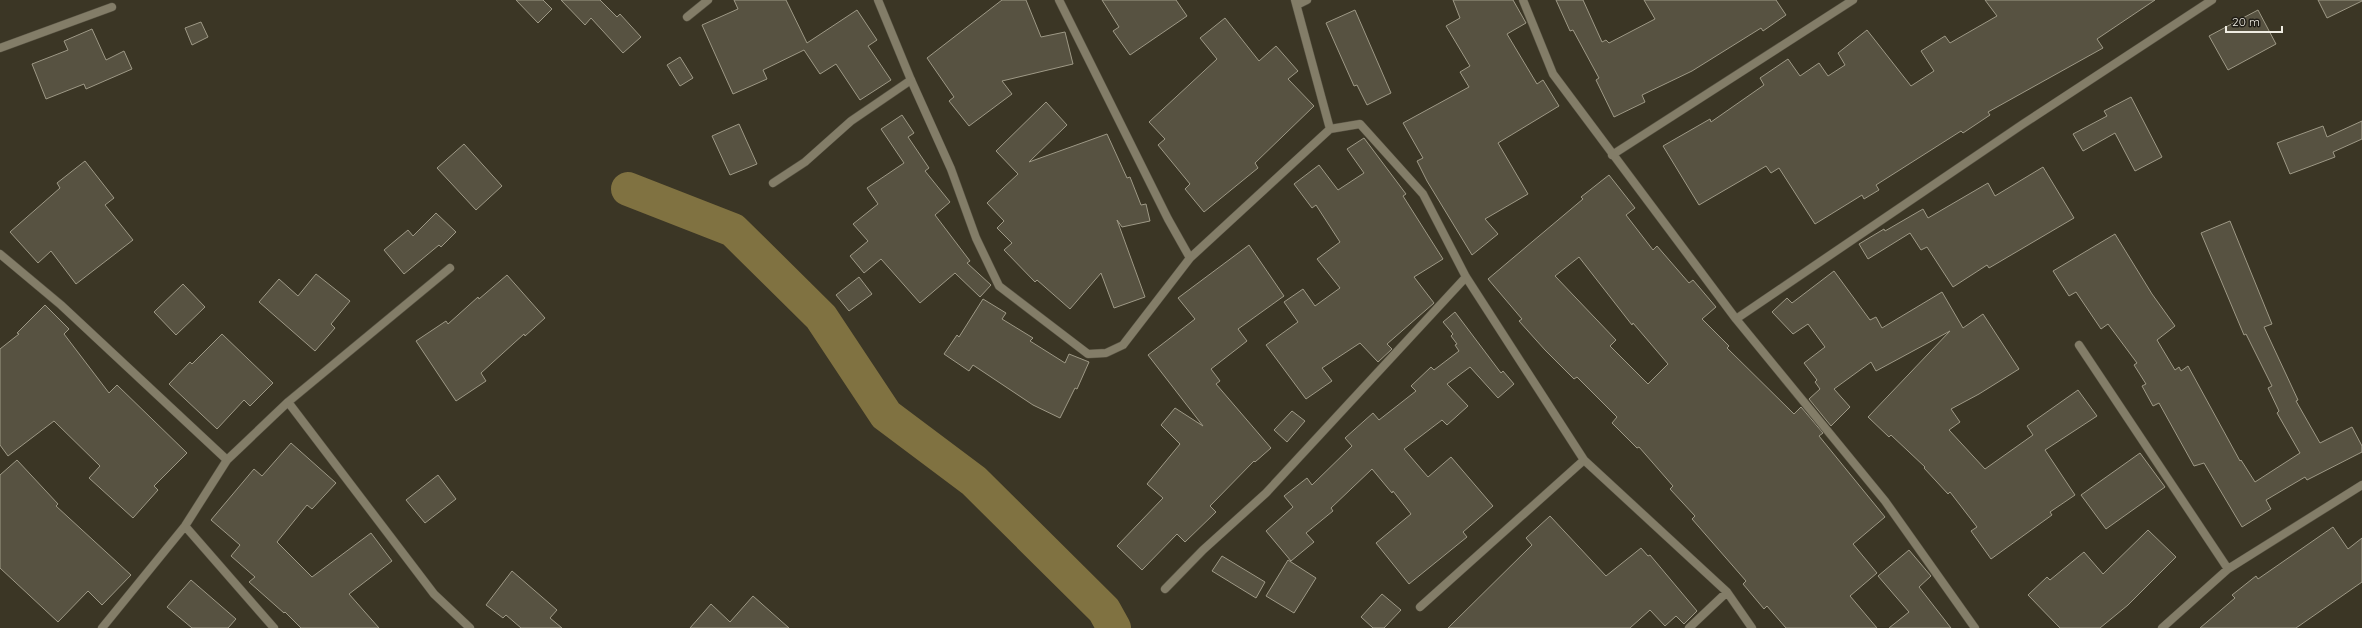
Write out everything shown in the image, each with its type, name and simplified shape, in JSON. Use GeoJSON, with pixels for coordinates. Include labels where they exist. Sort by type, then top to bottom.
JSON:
{"type":"FeatureCollection","features":[{"type":"Feature","properties":{"kind":"street"},"geometry":{"type":"LineString","coordinates":[[687,17],[708,0]]}},
{"type":"Feature","properties":{"kind":"street"},"geometry":{"type":"LineString","coordinates":[[878,0],[910,80],[951,169],[976,238],[999,286],[1088,354],[1106,353],[1123,345],[1190,258],[1330,129],[1360,124],[1423,194],[1466,278],[1584,460],[1727,592],[1752,628]]}},
{"type":"Feature","properties":{"kind":"street"},"geometry":{"type":"LineString","coordinates":[[1059,0],[1164,212],[1190,258]]}},
{"type":"Feature","properties":{"kind":"street"},"geometry":{"type":"LineString","coordinates":[[1307,0],[1296,2],[1330,129]]}},
{"type":"Feature","properties":{"kind":"street"},"geometry":{"type":"LineString","coordinates":[[1523,0],[1553,74],[1612,155],[1736,319],[1885,501],[1975,628]]}},
{"type":"Feature","properties":{"kind":"street"},"geometry":{"type":"LineString","coordinates":[[1612,155],[1853,0]]}},
{"type":"Feature","properties":{"kind":"street"},"geometry":{"type":"LineString","coordinates":[[1736,319],[2023,124],[2212,0]]}},
{"type":"Feature","properties":{"kind":"street"},"geometry":{"type":"LineString","coordinates":[[0,48],[112,6]]}},
{"type":"Feature","properties":{"kind":"street"},"geometry":{"type":"LineString","coordinates":[[773,183],[805,162],[850,121],[910,80]]}},
{"type":"Feature","properties":{"kind":"street"},"geometry":{"type":"LineString","coordinates":[[0,254],[61,305],[227,460]]}},
{"type":"Feature","properties":{"kind":"street"},"geometry":{"type":"LineString","coordinates":[[102,628],[185,526],[227,460],[288,402],[450,268]]}},
{"type":"Feature","properties":{"kind":"street"},"geometry":{"type":"LineString","coordinates":[[1165,589],[1203,550],[1266,493],[1466,278]]}},
{"type":"Feature","properties":{"kind":"street"},"geometry":{"type":"LineString","coordinates":[[2079,345],[2228,569]]}},
{"type":"Feature","properties":{"kind":"street"},"geometry":{"type":"LineString","coordinates":[[288,402],[434,594],[470,628]]}},
{"type":"Feature","properties":{"kind":"street"},"geometry":{"type":"LineString","coordinates":[[1420,607],[1584,460]]}},
{"type":"Feature","properties":{"kind":"street"},"geometry":{"type":"LineString","coordinates":[[2162,628],[2228,569],[2362,485]]}},
{"type":"Feature","properties":{"kind":"street"},"geometry":{"type":"LineString","coordinates":[[185,526],[274,628]]}},
{"type":"Feature","properties":{"kind":"street"},"geometry":{"type":"LineString","coordinates":[[1689,628],[1727,592]]}},
{"type":"Feature","properties":{"kind":"building"},"geometry":{"type":"Polygon","coordinates":[[[516,0],[543,0],[552,9],[538,23],[516,0]]]}},
{"type":"Feature","properties":{"kind":"building"},"geometry":{"type":"Polygon","coordinates":[[[561,0],[600,0],[617,17],[620,14],[641,37],[623,53],[591,18],[585,25],[561,0]]]}},
{"type":"Feature","properties":{"kind":"building"},"geometry":{"type":"Polygon","coordinates":[[[734,0],[786,0],[807,43],[857,10],[877,40],[868,46],[891,80],[860,100],[836,64],[820,74],[804,50],[763,70],[767,79],[733,94],[702,25],[738,9],[734,0]]]}},
{"type":"Feature","properties":{"kind":"building"},"geometry":{"type":"Polygon","coordinates":[[[1002,0],[1026,0],[1041,37],[1065,32],[1073,64],[1002,81],[1012,94],[969,126],[949,101],[954,97],[927,58],[1002,0]]]}},
{"type":"Feature","properties":{"kind":"building"},"geometry":{"type":"Polygon","coordinates":[[[1102,0],[1176,0],[1187,16],[1130,55],[1113,31],[1119,27],[1102,0]]]}},
{"type":"Feature","properties":{"kind":"building"},"geometry":{"type":"Polygon","coordinates":[[[1453,0],[1513,0],[1526,23],[1507,34],[1537,84],[1543,80],[1559,106],[1498,143],[1528,194],[1485,219],[1498,234],[1472,255],[1427,181],[1417,161],[1423,158],[1403,123],[1469,87],[1460,72],[1470,66],[1446,26],[1460,18],[1453,0]]]}},
{"type":"Feature","properties":{"kind":"building"},"geometry":{"type":"Polygon","coordinates":[[[1556,0],[1583,0],[1602,42],[1606,40],[1609,43],[1655,19],[1644,0],[1776,0],[1786,15],[1763,31],[1761,28],[1692,71],[1642,95],[1645,102],[1614,117],[1596,80],[1599,78],[1573,30],[1570,31],[1556,0]]]}},
{"type":"Feature","properties":{"kind":"building"},"geometry":{"type":"Polygon","coordinates":[[[1985,0],[2155,0],[2097,39],[2103,48],[1988,112],[1990,115],[1963,133],[1961,131],[1876,185],[1879,190],[1864,199],[1862,195],[1815,224],[1779,168],[1771,173],[1766,166],[1699,205],[1663,146],[1710,119],[1711,122],[1764,85],[1760,78],[1788,59],[1800,76],[1819,63],[1828,76],[1845,65],[1838,53],[1867,30],[1911,86],[1934,71],[1921,51],[1945,36],[1950,43],[1997,16],[1985,0]]]}},
{"type":"Feature","properties":{"kind":"building"},"geometry":{"type":"Polygon","coordinates":[[[2318,0],[2362,0],[2362,1],[2327,18],[2318,0]]]}},
{"type":"Feature","properties":{"kind":"building"},"geometry":{"type":"Polygon","coordinates":[[[1355,10],[1391,93],[1367,105],[1357,85],[1354,86],[1326,23],[1355,10]]]}},
{"type":"Feature","properties":{"kind":"building"},"geometry":{"type":"Polygon","coordinates":[[[2258,10],[2276,44],[2228,70],[2209,36],[2258,10]]]}},
{"type":"Feature","properties":{"kind":"building"},"geometry":{"type":"Polygon","coordinates":[[[1225,18],[1259,61],[1276,46],[1298,71],[1288,79],[1314,106],[1255,163],[1258,168],[1204,212],[1185,189],[1190,184],[1158,145],[1165,139],[1149,122],[1217,59],[1200,38],[1225,18]]]}},
{"type":"Feature","properties":{"kind":"building"},"geometry":{"type":"Polygon","coordinates":[[[201,22],[208,37],[192,45],[185,28],[201,22]]]}},
{"type":"Feature","properties":{"kind":"building"},"geometry":{"type":"Polygon","coordinates":[[[92,29],[106,60],[124,51],[132,69],[86,89],[84,84],[46,99],[32,64],[68,50],[64,41],[92,29]]]}},
{"type":"Feature","properties":{"kind":"building"},"geometry":{"type":"Polygon","coordinates":[[[680,57],[693,78],[680,86],[667,65],[680,57]]]}},
{"type":"Feature","properties":{"kind":"building"},"geometry":{"type":"Polygon","coordinates":[[[2131,97],[2162,157],[2135,171],[2115,133],[2083,151],[2073,134],[2107,116],[2104,111],[2131,97]]]}},
{"type":"Feature","properties":{"kind":"building"},"geometry":{"type":"Polygon","coordinates":[[[1046,102],[1067,125],[1029,162],[1107,134],[1127,178],[1130,177],[1141,205],[1146,204],[1150,221],[1122,227],[1117,220],[1145,297],[1114,308],[1101,273],[1070,309],[1037,280],[1035,282],[1004,250],[1012,243],[997,228],[1004,221],[987,203],[1018,174],[996,151],[1046,102]]]}},
{"type":"Feature","properties":{"kind":"building"},"geometry":{"type":"Polygon","coordinates":[[[902,115],[914,133],[908,137],[929,168],[925,171],[950,202],[935,215],[970,261],[967,263],[991,285],[980,297],[955,273],[920,303],[881,259],[864,273],[850,256],[868,241],[853,224],[878,204],[867,188],[904,163],[881,129],[902,115]]]}},
{"type":"Feature","properties":{"kind":"building"},"geometry":{"type":"Polygon","coordinates":[[[2362,121],[2362,139],[2333,152],[2335,157],[2290,174],[2277,143],[2323,126],[2327,137],[2362,121]]]}},
{"type":"Feature","properties":{"kind":"building"},"geometry":{"type":"Polygon","coordinates":[[[739,124],[757,164],[730,175],[712,136],[739,124]]]}},
{"type":"Feature","properties":{"kind":"building"},"geometry":{"type":"Polygon","coordinates":[[[1364,138],[1406,194],[1403,196],[1443,259],[1414,277],[1434,303],[1387,344],[1392,349],[1378,362],[1360,343],[1322,368],[1332,381],[1306,399],[1266,345],[1298,322],[1284,302],[1303,289],[1315,306],[1340,288],[1317,259],[1340,242],[1316,205],[1312,208],[1294,184],[1319,165],[1338,190],[1364,173],[1347,149],[1364,138]]]}},
{"type":"Feature","properties":{"kind":"building"},"geometry":{"type":"Polygon","coordinates":[[[464,144],[502,186],[476,210],[437,168],[464,144]]]}},
{"type":"Feature","properties":{"kind":"building"},"geometry":{"type":"Polygon","coordinates":[[[85,161],[114,198],[105,205],[133,240],[76,284],[51,251],[38,263],[10,232],[60,188],[57,183],[85,161]]]}},
{"type":"Feature","properties":{"kind":"building"},"geometry":{"type":"Polygon","coordinates":[[[2043,167],[2074,218],[1989,268],[1987,265],[1953,287],[1927,247],[1921,250],[1910,233],[1868,259],[1859,244],[1923,209],[1928,218],[1988,183],[1995,196],[2043,167]]]}},
{"type":"Feature","properties":{"kind":"building"},"geometry":{"type":"Polygon","coordinates":[[[1609,175],[1635,208],[1626,215],[1653,250],[1657,246],[1689,283],[1693,280],[1716,307],[1702,319],[1729,346],[1727,348],[1794,414],[1801,407],[1823,433],[1819,436],[1885,517],[1853,544],[1877,573],[1850,596],[1877,628],[1786,628],[1767,606],[1764,609],[1743,584],[1746,581],[1692,519],[1695,516],[1670,489],[1673,486],[1639,447],[1637,448],[1612,423],[1617,417],[1577,377],[1574,379],[1545,350],[1519,321],[1522,319],[1488,279],[1583,199],[1581,197],[1609,175]],[[1579,257],[1555,276],[1616,340],[1610,346],[1648,384],[1668,364],[1633,323],[1632,325],[1579,257]]]}},
{"type":"Feature","properties":{"kind":"building"},"geometry":{"type":"Polygon","coordinates":[[[436,213],[456,232],[441,247],[439,245],[404,274],[384,250],[408,230],[413,236],[436,213]]]}},
{"type":"Feature","properties":{"kind":"building"},"geometry":{"type":"Polygon","coordinates":[[[2230,221],[2272,324],[2264,327],[2298,400],[2296,401],[2320,443],[2352,427],[2362,446],[2362,452],[2307,480],[2305,477],[2266,500],[2271,509],[2242,527],[2204,463],[2194,466],[2159,403],[2153,406],[2142,386],[2146,384],[2134,365],[2137,363],[2108,324],[2101,329],[2076,292],[2069,296],[2053,271],[2115,234],[2152,294],[2175,326],[2157,340],[2175,370],[2179,367],[2181,371],[2188,366],[2240,461],[2241,460],[2255,482],[2300,453],[2277,413],[2279,411],[2268,388],[2272,386],[2246,334],[2244,335],[2201,233],[2230,221]]]}},
{"type":"Feature","properties":{"kind":"building"},"geometry":{"type":"Polygon","coordinates":[[[1249,245],[1284,296],[1238,329],[1247,341],[1211,369],[1220,381],[1216,384],[1271,448],[1255,462],[1254,461],[1210,506],[1216,512],[1185,542],[1177,534],[1142,570],[1117,546],[1163,498],[1147,484],[1180,444],[1161,425],[1175,408],[1203,426],[1148,355],[1195,319],[1178,298],[1249,245]]]}},
{"type":"Feature","properties":{"kind":"building"},"geometry":{"type":"Polygon","coordinates":[[[1834,271],[1870,320],[1876,317],[1882,328],[1942,292],[1963,328],[1983,314],[2019,369],[1979,394],[1951,409],[1960,422],[1949,430],[1985,469],[2033,435],[2027,426],[2078,390],[2097,416],[2045,450],[2075,495],[2050,512],[2052,515],[1991,559],[1971,531],[1977,527],[1950,492],[1948,494],[1924,468],[1925,467],[1891,435],[1889,437],[1868,417],[1950,331],[1876,371],[1871,362],[1834,389],[1850,407],[1831,426],[1809,399],[1820,389],[1815,382],[1817,380],[1804,363],[1825,347],[1808,324],[1793,334],[1772,312],[1787,298],[1792,303],[1834,271]]]}},
{"type":"Feature","properties":{"kind":"building"},"geometry":{"type":"Polygon","coordinates":[[[316,274],[350,301],[331,324],[335,328],[315,351],[259,302],[279,279],[298,296],[316,274]]]}},
{"type":"Feature","properties":{"kind":"building"},"geometry":{"type":"Polygon","coordinates":[[[507,275],[545,318],[525,336],[524,334],[481,373],[486,381],[456,401],[416,341],[446,321],[448,324],[478,297],[479,299],[507,275]]]}},
{"type":"Feature","properties":{"kind":"building"},"geometry":{"type":"Polygon","coordinates":[[[859,277],[872,294],[849,311],[836,295],[859,277]]]}},
{"type":"Feature","properties":{"kind":"building"},"geometry":{"type":"Polygon","coordinates":[[[183,284],[205,307],[176,335],[154,312],[183,284]]]}},
{"type":"Feature","properties":{"kind":"building"},"geometry":{"type":"Polygon","coordinates":[[[983,299],[1006,313],[1002,319],[1033,338],[1030,341],[1065,363],[1069,354],[1089,362],[1077,389],[1075,388],[1060,418],[1033,405],[973,365],[969,371],[944,354],[957,335],[959,337],[983,299]]]}},
{"type":"Feature","properties":{"kind":"building"},"geometry":{"type":"Polygon","coordinates":[[[45,305],[69,329],[64,334],[109,393],[117,385],[187,453],[154,486],[158,490],[133,518],[89,478],[100,466],[54,421],[8,456],[0,445],[0,349],[19,334],[17,333],[45,305]]]}},
{"type":"Feature","properties":{"kind":"building"},"geometry":{"type":"Polygon","coordinates":[[[1455,312],[1501,373],[1503,371],[1514,384],[1498,398],[1470,367],[1447,384],[1468,406],[1447,425],[1442,420],[1404,449],[1428,477],[1451,457],[1493,506],[1463,532],[1467,537],[1409,584],[1376,543],[1411,514],[1393,491],[1392,493],[1372,469],[1331,508],[1333,511],[1306,533],[1314,542],[1291,561],[1266,531],[1293,507],[1284,496],[1307,478],[1312,485],[1352,446],[1345,438],[1373,413],[1379,420],[1416,391],[1411,386],[1431,367],[1434,370],[1459,351],[1455,345],[1457,344],[1451,336],[1453,334],[1443,322],[1455,312]]]}},
{"type":"Feature","properties":{"kind":"building"},"geometry":{"type":"Polygon","coordinates":[[[222,334],[273,383],[250,406],[244,400],[217,429],[169,384],[190,362],[192,364],[222,334]]]}},
{"type":"Feature","properties":{"kind":"building"},"geometry":{"type":"Polygon","coordinates":[[[1292,411],[1305,421],[1287,442],[1274,430],[1292,411]]]}},
{"type":"Feature","properties":{"kind":"building"},"geometry":{"type":"Polygon","coordinates":[[[291,443],[336,483],[312,509],[307,505],[277,542],[312,577],[371,533],[392,561],[349,594],[379,628],[301,628],[285,612],[284,613],[249,582],[255,577],[231,556],[240,545],[211,520],[254,469],[262,476],[291,443]]]}},
{"type":"Feature","properties":{"kind":"building"},"geometry":{"type":"Polygon","coordinates":[[[2140,453],[2165,487],[2106,529],[2081,495],[2140,453]]]}},
{"type":"Feature","properties":{"kind":"building"},"geometry":{"type":"Polygon","coordinates":[[[17,460],[58,504],[56,506],[131,575],[102,605],[88,591],[58,622],[0,568],[0,475],[17,460]]]}},
{"type":"Feature","properties":{"kind":"building"},"geometry":{"type":"Polygon","coordinates":[[[438,475],[456,499],[425,523],[406,500],[438,475]]]}},
{"type":"Feature","properties":{"kind":"building"},"geometry":{"type":"Polygon","coordinates":[[[1550,516],[1606,576],[1641,548],[1648,556],[1650,555],[1697,611],[1684,624],[1676,616],[1665,626],[1650,610],[1630,628],[1448,628],[1532,545],[1526,538],[1550,516]]]}},
{"type":"Feature","properties":{"kind":"building"},"geometry":{"type":"Polygon","coordinates":[[[2333,527],[2348,549],[2362,538],[2362,582],[2296,628],[2200,628],[2235,598],[2232,595],[2256,576],[2258,579],[2333,527]]]}},
{"type":"Feature","properties":{"kind":"building"},"geometry":{"type":"Polygon","coordinates":[[[2148,530],[2176,557],[2128,605],[2100,628],[2060,628],[2028,595],[2047,577],[2050,580],[2084,552],[2103,574],[2148,530]]]}},
{"type":"Feature","properties":{"kind":"building"},"geometry":{"type":"Polygon","coordinates":[[[1909,550],[1931,576],[1919,587],[1951,628],[1889,628],[1909,612],[1878,576],[1909,550]]]}},
{"type":"Feature","properties":{"kind":"building"},"geometry":{"type":"Polygon","coordinates":[[[1222,556],[1265,582],[1256,598],[1212,571],[1222,556]]]}},
{"type":"Feature","properties":{"kind":"building"},"geometry":{"type":"Polygon","coordinates":[[[1288,560],[1316,578],[1294,613],[1266,596],[1288,560]]]}},
{"type":"Feature","properties":{"kind":"building"},"geometry":{"type":"Polygon","coordinates":[[[512,571],[557,610],[550,618],[562,628],[521,628],[506,615],[503,618],[486,605],[512,571]]]}},
{"type":"Feature","properties":{"kind":"building"},"geometry":{"type":"Polygon","coordinates":[[[191,580],[236,619],[228,628],[192,628],[167,607],[191,580]]]}},
{"type":"Feature","properties":{"kind":"building"},"geometry":{"type":"Polygon","coordinates":[[[1382,594],[1401,610],[1384,628],[1373,628],[1361,617],[1382,594]]]}},
{"type":"Feature","properties":{"kind":"building"},"geometry":{"type":"Polygon","coordinates":[[[753,596],[789,628],[690,628],[711,604],[730,622],[753,596]]]}},
{"type":"Feature","properties":{"kind":"waterway"},"geometry":{"type":"LineString","coordinates":[[628,189],[733,230],[821,317],[886,415],[974,481],[1104,610],[1114,628]]}}]}
